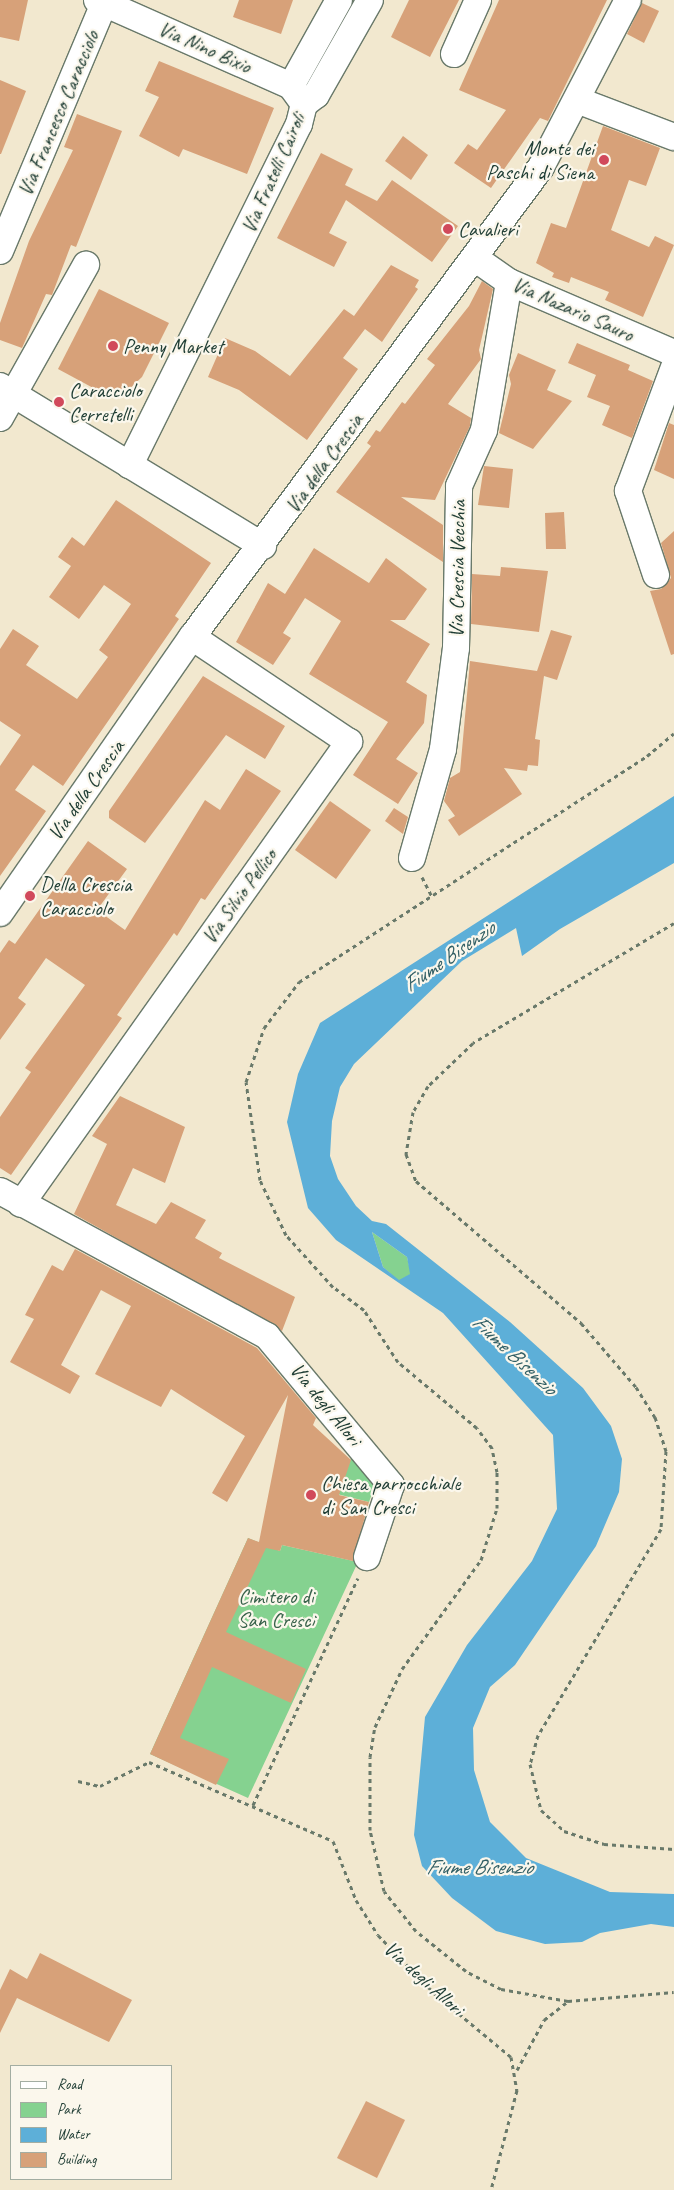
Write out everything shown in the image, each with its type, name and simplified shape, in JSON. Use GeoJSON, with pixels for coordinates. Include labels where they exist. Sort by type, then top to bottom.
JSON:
{"type":"FeatureCollection","features":[{"type":"Feature","properties":{"kind":"street","name":"Via Fratelli Cairoli"},"geometry":{"type":"LineString","coordinates":[[130,465],[207,297],[299,124],[297,95],[339,0]]}},
{"type":"Feature","properties":{"kind":"street","name":"Via Fratelli Cairoli"},"geometry":{"type":"LineString","coordinates":[[297,95],[316,95],[370,0]]}},
{"type":"Feature","properties":{"kind":"street"},"geometry":{"type":"LineString","coordinates":[[454,54],[478,0]]}},
{"type":"Feature","properties":{"kind":"street","name":"Via della Crescia"},"geometry":{"type":"LineString","coordinates":[[0,913],[192,638],[263,546],[541,168],[628,0]]}},
{"type":"Feature","properties":{"kind":"street","name":"Via Nino Bixio"},"geometry":{"type":"LineString","coordinates":[[100,2],[297,95]]}},
{"type":"Feature","properties":{"kind":"street","name":"Via Francesco Caracciolo"},"geometry":{"type":"LineString","coordinates":[[0,251],[100,2]]}},
{"type":"Feature","properties":{"kind":"street"},"geometry":{"type":"LineString","coordinates":[[577,100],[674,137]]}},
{"type":"Feature","properties":{"kind":"street","name":"Via Nazario Sauro"},"geometry":{"type":"LineString","coordinates":[[476,258],[509,282],[674,353]]}},
{"type":"Feature","properties":{"kind":"street"},"geometry":{"type":"LineString","coordinates":[[0,418],[9,390],[86,265]]}},
{"type":"Feature","properties":{"kind":"street","name":"Via Crescia Vecchia"},"geometry":{"type":"LineString","coordinates":[[412,858],[443,749],[454,657],[459,486],[484,430],[509,282]]}},
{"type":"Feature","properties":{"kind":"street"},"geometry":{"type":"LineString","coordinates":[[656,575],[628,491],[674,366]]}},
{"type":"Feature","properties":{"kind":"street"},"geometry":{"type":"LineString","coordinates":[[9,390],[263,546]]}},
{"type":"Feature","properties":{"kind":"street","name":"Via Silvio Pellico"},"geometry":{"type":"LineString","coordinates":[[10,1197],[349,742],[192,638]]}},
{"type":"Feature","properties":{"kind":"street","name":"Via degli Allori"},"geometry":{"type":"LineString","coordinates":[[10,1197],[267,1336],[291,1360],[391,1485],[367,1557]]}},
{"type":"Feature","properties":{"kind":"path"},"geometry":{"type":"LineString","coordinates":[[674,733],[647,756],[299,982],[264,1028],[246,1082],[260,1180],[286,1235],[333,1287],[364,1310],[398,1362],[477,1428],[492,1448],[497,1472],[497,1508],[481,1560],[402,1670],[375,1727],[370,1757],[370,1830],[384,1891],[416,1931],[466,1971],[501,1989],[568,2001],[674,1992]]}},
{"type":"Feature","properties":{"kind":"path"},"geometry":{"type":"LineString","coordinates":[[674,924],[473,1043],[425,1093],[413,1112],[406,1154],[416,1181],[581,1323],[636,1387],[655,1416],[666,1451],[661,1529],[538,1735],[530,1764],[541,1810],[564,1831],[604,1844],[674,1849]]}},
{"type":"Feature","properties":{"kind":"path"},"geometry":{"type":"LineString","coordinates":[[253,1805],[367,1557]]}},
{"type":"Feature","properties":{"kind":"path","name":"Via degli Allori"},"geometry":{"type":"LineString","coordinates":[[78,1781],[100,1786],[149,1762],[253,1805],[333,1841],[356,1900],[378,1935],[434,1993],[499,2043],[516,2070]]}},
{"type":"Feature","properties":{"kind":"path"},"geometry":{"type":"LineString","coordinates":[[491,2190],[517,2090],[516,2070],[544,2020],[568,2001]]}},
{"type":"Feature","properties":{"kind":"green space"},"geometry":{"type":"Polygon","coordinates":[[[372,1232],[407,1257],[411,1274],[399,1281],[383,1267],[372,1232]]]}},
{"type":"Feature","properties":{"kind":"green space"},"geometry":{"type":"Polygon","coordinates":[[[351,1458],[378,1477],[369,1502],[313,1488],[343,1481],[351,1458]]]}},
{"type":"Feature","properties":{"kind":"green space","name":"Cimitero di San Cresci"},"geometry":{"type":"Polygon","coordinates":[[[248,1538],[280,1551],[282,1545],[358,1562],[248,1798],[150,1754],[248,1538]]]}},
{"type":"Feature","properties":{"kind":"water","name":"Fiume Bisenzio"},"geometry":{"type":"Polygon","coordinates":[[[674,796],[674,863],[560,929],[522,956],[516,928],[462,961],[354,1064],[340,1087],[332,1121],[330,1156],[338,1179],[356,1206],[372,1221],[386,1224],[510,1322],[583,1388],[611,1426],[622,1459],[619,1492],[596,1546],[515,1665],[490,1687],[473,1728],[474,1770],[490,1822],[526,1858],[610,1892],[674,1894],[674,1927],[651,1924],[600,1933],[582,1942],[545,1944],[496,1931],[452,1898],[422,1866],[414,1835],[425,1717],[467,1645],[532,1561],[557,1509],[553,1435],[443,1313],[336,1240],[308,1208],[287,1122],[298,1074],[320,1023],[674,796]],[[372,1232],[383,1267],[399,1280],[410,1274],[407,1257],[372,1232]]]}},
{"type":"Feature","properties":{"kind":"building"},"geometry":{"type":"Polygon","coordinates":[[[0,0],[28,0],[19,41],[0,37],[0,0]]]}},
{"type":"Feature","properties":{"kind":"building"},"geometry":{"type":"Polygon","coordinates":[[[239,0],[293,0],[281,34],[233,17],[239,0]]]}},
{"type":"Feature","properties":{"kind":"building"},"geometry":{"type":"Polygon","coordinates":[[[409,0],[459,0],[430,57],[391,37],[409,0]]]}},
{"type":"Feature","properties":{"kind":"building"},"geometry":{"type":"Polygon","coordinates":[[[499,0],[607,0],[548,121],[540,118],[491,188],[454,163],[468,144],[477,150],[506,110],[459,90],[499,0]]]}},
{"type":"Feature","properties":{"kind":"building"},"geometry":{"type":"Polygon","coordinates":[[[642,3],[659,11],[644,43],[627,34],[642,3]]]}},
{"type":"Feature","properties":{"kind":"building"},"geometry":{"type":"Polygon","coordinates":[[[159,61],[274,108],[247,174],[183,149],[179,157],[139,136],[159,97],[145,91],[159,61]]]}},
{"type":"Feature","properties":{"kind":"building"},"geometry":{"type":"Polygon","coordinates":[[[0,80],[26,91],[1,154],[0,154],[0,80]]]}},
{"type":"Feature","properties":{"kind":"building"},"geometry":{"type":"Polygon","coordinates":[[[77,114],[122,131],[76,247],[71,245],[52,295],[46,294],[22,348],[0,340],[0,323],[29,241],[73,150],[64,147],[77,114]]]}},
{"type":"Feature","properties":{"kind":"building"},"geometry":{"type":"Polygon","coordinates":[[[603,126],[660,148],[646,186],[629,180],[611,230],[649,247],[655,236],[674,245],[643,317],[605,300],[609,292],[571,277],[569,283],[552,277],[554,273],[536,263],[551,223],[566,228],[603,126]]]}},
{"type":"Feature","properties":{"kind":"building"},"geometry":{"type":"Polygon","coordinates":[[[403,136],[428,155],[411,180],[385,161],[403,136]]]}},
{"type":"Feature","properties":{"kind":"building"},"geometry":{"type":"Polygon","coordinates":[[[321,153],[353,169],[345,185],[377,201],[392,180],[458,226],[432,262],[346,200],[329,233],[347,242],[334,267],[277,238],[321,153]]]}},
{"type":"Feature","properties":{"kind":"building"},"geometry":{"type":"Polygon","coordinates":[[[391,265],[419,280],[415,287],[418,289],[382,342],[365,329],[343,358],[358,369],[307,440],[239,390],[208,377],[225,338],[255,351],[290,376],[344,309],[354,316],[391,265]]]}},
{"type":"Feature","properties":{"kind":"building"},"geometry":{"type":"Polygon","coordinates":[[[482,281],[493,289],[479,350],[481,359],[448,404],[471,418],[470,426],[435,500],[401,497],[443,525],[443,562],[336,492],[371,446],[367,443],[376,430],[380,432],[402,402],[405,404],[435,365],[427,359],[469,306],[482,281]]]}},
{"type":"Feature","properties":{"kind":"building","name":"Penny Market"},"geometry":{"type":"Polygon","coordinates":[[[99,289],[169,323],[142,377],[127,391],[97,390],[58,369],[99,289]]]}},
{"type":"Feature","properties":{"kind":"building"},"geometry":{"type":"Polygon","coordinates":[[[577,343],[630,365],[628,370],[653,381],[632,438],[602,425],[610,406],[587,397],[596,375],[568,363],[577,343]]]}},
{"type":"Feature","properties":{"kind":"building"},"geometry":{"type":"Polygon","coordinates":[[[518,353],[556,370],[547,390],[572,401],[533,449],[499,433],[511,384],[509,375],[518,353]]]}},
{"type":"Feature","properties":{"kind":"building"},"geometry":{"type":"Polygon","coordinates":[[[669,423],[674,425],[674,479],[654,470],[669,423]]]}},
{"type":"Feature","properties":{"kind":"building"},"geometry":{"type":"Polygon","coordinates":[[[484,466],[513,469],[509,508],[478,505],[484,466]]]}},
{"type":"Feature","properties":{"kind":"building"},"geometry":{"type":"Polygon","coordinates":[[[116,500],[211,563],[175,616],[179,619],[63,786],[33,765],[15,790],[46,811],[0,876],[0,766],[21,735],[0,721],[0,649],[13,629],[39,646],[26,665],[77,699],[108,657],[99,650],[131,604],[104,585],[79,619],[49,597],[71,566],[58,557],[72,537],[84,546],[116,500]]]}},
{"type":"Feature","properties":{"kind":"building"},"geometry":{"type":"Polygon","coordinates":[[[564,512],[566,549],[546,549],[545,513],[564,512]]]}},
{"type":"Feature","properties":{"kind":"building"},"geometry":{"type":"Polygon","coordinates":[[[674,531],[674,654],[671,655],[650,591],[661,589],[671,578],[661,543],[674,531]]]}},
{"type":"Feature","properties":{"kind":"building"},"geometry":{"type":"Polygon","coordinates":[[[314,548],[369,583],[386,558],[427,589],[405,620],[390,620],[430,644],[406,682],[427,695],[424,723],[396,759],[418,773],[398,804],[353,775],[388,722],[309,674],[341,621],[305,598],[283,633],[291,638],[273,665],[236,642],[268,583],[285,594],[314,548]]]}},
{"type":"Feature","properties":{"kind":"building"},"geometry":{"type":"Polygon","coordinates":[[[501,567],[548,571],[539,632],[471,624],[472,574],[500,576],[501,567]]]}},
{"type":"Feature","properties":{"kind":"building"},"geometry":{"type":"Polygon","coordinates":[[[551,630],[572,636],[557,680],[544,676],[535,739],[540,740],[538,766],[528,765],[527,771],[504,768],[522,794],[459,836],[448,820],[455,816],[444,801],[450,778],[460,772],[470,661],[537,671],[551,630]]]}},
{"type":"Feature","properties":{"kind":"building"},"geometry":{"type":"Polygon","coordinates":[[[203,676],[285,726],[265,759],[226,735],[145,843],[109,818],[109,811],[203,676]]]}},
{"type":"Feature","properties":{"kind":"building"},"geometry":{"type":"Polygon","coordinates":[[[246,769],[281,791],[205,900],[201,898],[177,936],[174,933],[117,1015],[122,1018],[11,1175],[0,1168],[0,1117],[31,1072],[25,1068],[85,985],[46,958],[18,998],[26,1004],[0,1040],[0,953],[9,940],[15,944],[88,841],[127,869],[97,910],[125,930],[205,800],[220,810],[246,769]]]}},
{"type":"Feature","properties":{"kind":"building"},"geometry":{"type":"Polygon","coordinates":[[[330,801],[371,830],[336,879],[295,850],[330,801]]]}},
{"type":"Feature","properties":{"kind":"building"},"geometry":{"type":"Polygon","coordinates":[[[394,808],[408,817],[403,834],[385,821],[394,808]]]}},
{"type":"Feature","properties":{"kind":"building"},"geometry":{"type":"Polygon","coordinates":[[[120,1096],[185,1127],[165,1183],[133,1168],[116,1205],[156,1224],[171,1202],[206,1220],[195,1238],[222,1253],[219,1258],[295,1297],[282,1331],[74,1214],[107,1144],[92,1136],[120,1096]]]}},
{"type":"Feature","properties":{"kind":"building"},"geometry":{"type":"Polygon","coordinates":[[[75,1249],[257,1348],[316,1418],[313,1425],[351,1460],[339,1495],[369,1502],[353,1561],[282,1545],[280,1551],[266,1548],[226,1632],[306,1669],[291,1703],[212,1667],[180,1738],[229,1759],[216,1785],[150,1754],[248,1538],[259,1542],[288,1395],[227,1502],[212,1493],[245,1436],[171,1389],[161,1407],[95,1374],[131,1306],[101,1290],[61,1365],[80,1376],[70,1394],[10,1362],[34,1319],[25,1315],[52,1265],[63,1271],[75,1249]]]}},
{"type":"Feature","properties":{"kind":"building"},"geometry":{"type":"Polygon","coordinates":[[[40,1953],[132,2000],[109,2042],[17,1998],[0,2033],[0,1990],[10,1969],[27,1979],[40,1953]]]}},
{"type":"Feature","properties":{"kind":"building"},"geometry":{"type":"Polygon","coordinates":[[[366,2101],[405,2120],[377,2178],[337,2158],[366,2101]]]}},
{"type":"Feature","properties":{"kind":"place","name":"Monte dei Paschi di Siena"},"geometry":{"type":"Point","coordinates":[604,160]}},
{"type":"Feature","properties":{"kind":"place","name":"Cavalieri"},"geometry":{"type":"Point","coordinates":[448,229]}},
{"type":"Feature","properties":{"kind":"place","name":"Penny Market"},"geometry":{"type":"Point","coordinates":[113,346]}},
{"type":"Feature","properties":{"kind":"place","name":"Caracciolo Cerretelli"},"geometry":{"type":"Point","coordinates":[59,402]}},
{"type":"Feature","properties":{"kind":"place","name":"Della Crescia Caracciolo"},"geometry":{"type":"Point","coordinates":[30,896]}},
{"type":"Feature","properties":{"kind":"place","name":"Chiesa parrocchiale di San Cresci"},"geometry":{"type":"Point","coordinates":[311,1495]}}]}
